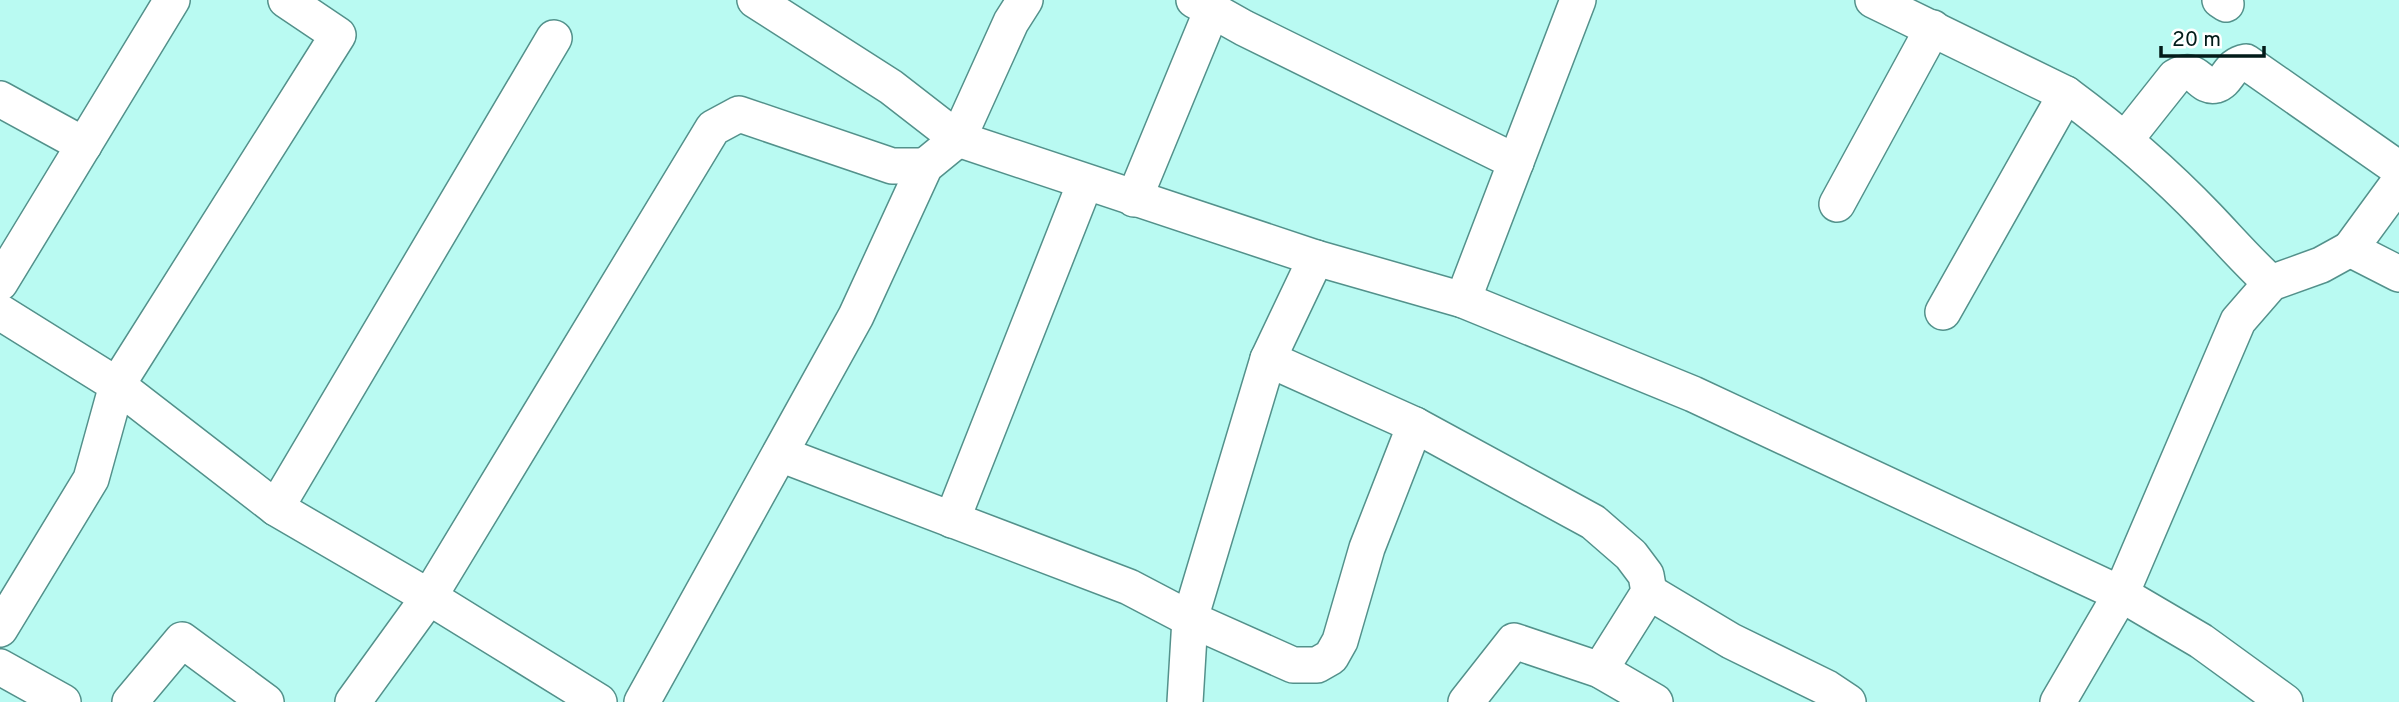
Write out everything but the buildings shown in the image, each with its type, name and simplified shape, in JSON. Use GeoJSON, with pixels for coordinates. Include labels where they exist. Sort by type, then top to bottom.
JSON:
{"type":"FeatureCollection","features":[{"type":"Feature","properties":{"kind":"street"},"geometry":{"type":"LineString","coordinates":[[0,283],[172,0]]}},
{"type":"Feature","properties":{"kind":"street"},"geometry":{"type":"LineString","coordinates":[[0,629],[92,479],[117,385],[338,35],[286,0]]}},
{"type":"Feature","properties":{"kind":"street"},"geometry":{"type":"LineString","coordinates":[[755,0],[891,88],[958,139],[1316,258],[1463,300],[1693,394],[2121,594],[2201,641],[2285,702]]}},
{"type":"Feature","properties":{"kind":"street"},"geometry":{"type":"LineString","coordinates":[[642,702],[856,316],[925,166],[958,139],[1011,22],[1025,0]]}},
{"type":"Feature","properties":{"kind":"street"},"geometry":{"type":"LineString","coordinates":[[1463,300],[1578,0]]}},
{"type":"Feature","properties":{"kind":"street"},"geometry":{"type":"LineString","coordinates":[[1873,0],[2066,94],[2124,140],[2207,217],[2270,284]]}},
{"type":"Feature","properties":{"kind":"street"},"geometry":{"type":"LineString","coordinates":[[1134,199],[1203,5],[1244,29],[1516,162]]}},
{"type":"Feature","properties":{"kind":"street"},"geometry":{"type":"LineString","coordinates":[[1837,204],[1933,28]]}},
{"type":"Feature","properties":{"kind":"street"},"geometry":{"type":"LineString","coordinates":[[276,508],[554,38]]}},
{"type":"Feature","properties":{"kind":"street"},"geometry":{"type":"LineString","coordinates":[[2124,140],[2175,78],[2184,72],[2192,73],[2210,85],[2215,85],[2238,63],[2246,62],[2399,169]]}},
{"type":"Feature","properties":{"kind":"street"},"geometry":{"type":"LineString","coordinates":[[1943,312],[2066,94]]}},
{"type":"Feature","properties":{"kind":"street"},"geometry":{"type":"LineString","coordinates":[[0,99],[83,145]]}},
{"type":"Feature","properties":{"kind":"street"},"geometry":{"type":"LineString","coordinates":[[353,702],[429,597],[713,128],[739,114],[892,166],[925,166]]}},
{"type":"Feature","properties":{"kind":"street"},"geometry":{"type":"LineString","coordinates":[[2058,702],[2121,594],[2238,321],[2270,284],[2321,265],[2350,249],[2399,182]]}},
{"type":"Feature","properties":{"kind":"street"},"geometry":{"type":"LineString","coordinates":[[952,520],[1085,183]]}},
{"type":"Feature","properties":{"kind":"street"},"geometry":{"type":"LineString","coordinates":[[2350,249],[2399,274]]}},
{"type":"Feature","properties":{"kind":"street"},"geometry":{"type":"LineString","coordinates":[[1185,702],[1190,619],[1268,359],[1316,258]]}},
{"type":"Feature","properties":{"kind":"street"},"geometry":{"type":"LineString","coordinates":[[0,312],[117,385],[276,508],[429,597],[599,702]]}},
{"type":"Feature","properties":{"kind":"street"},"geometry":{"type":"LineString","coordinates":[[1268,359],[1415,425],[1593,522],[1632,555],[1646,575],[1649,592],[1600,670]]}},
{"type":"Feature","properties":{"kind":"street"},"geometry":{"type":"LineString","coordinates":[[779,454],[1129,587],[1190,619],[1293,665],[1317,664],[1331,657],[1340,641],[1367,548],[1415,425]]}},
{"type":"Feature","properties":{"kind":"street"},"geometry":{"type":"LineString","coordinates":[[1649,592],[1731,641],[1827,688],[1848,702]]}},
{"type":"Feature","properties":{"kind":"street"},"geometry":{"type":"LineString","coordinates":[[130,702],[182,640],[266,702]]}},
{"type":"Feature","properties":{"kind":"street"},"geometry":{"type":"LineString","coordinates":[[1466,702],[1514,641],[1600,670],[1656,702]]}},
{"type":"Feature","properties":{"kind":"street"},"geometry":{"type":"LineString","coordinates":[[0,667],[63,702]]}}]}
